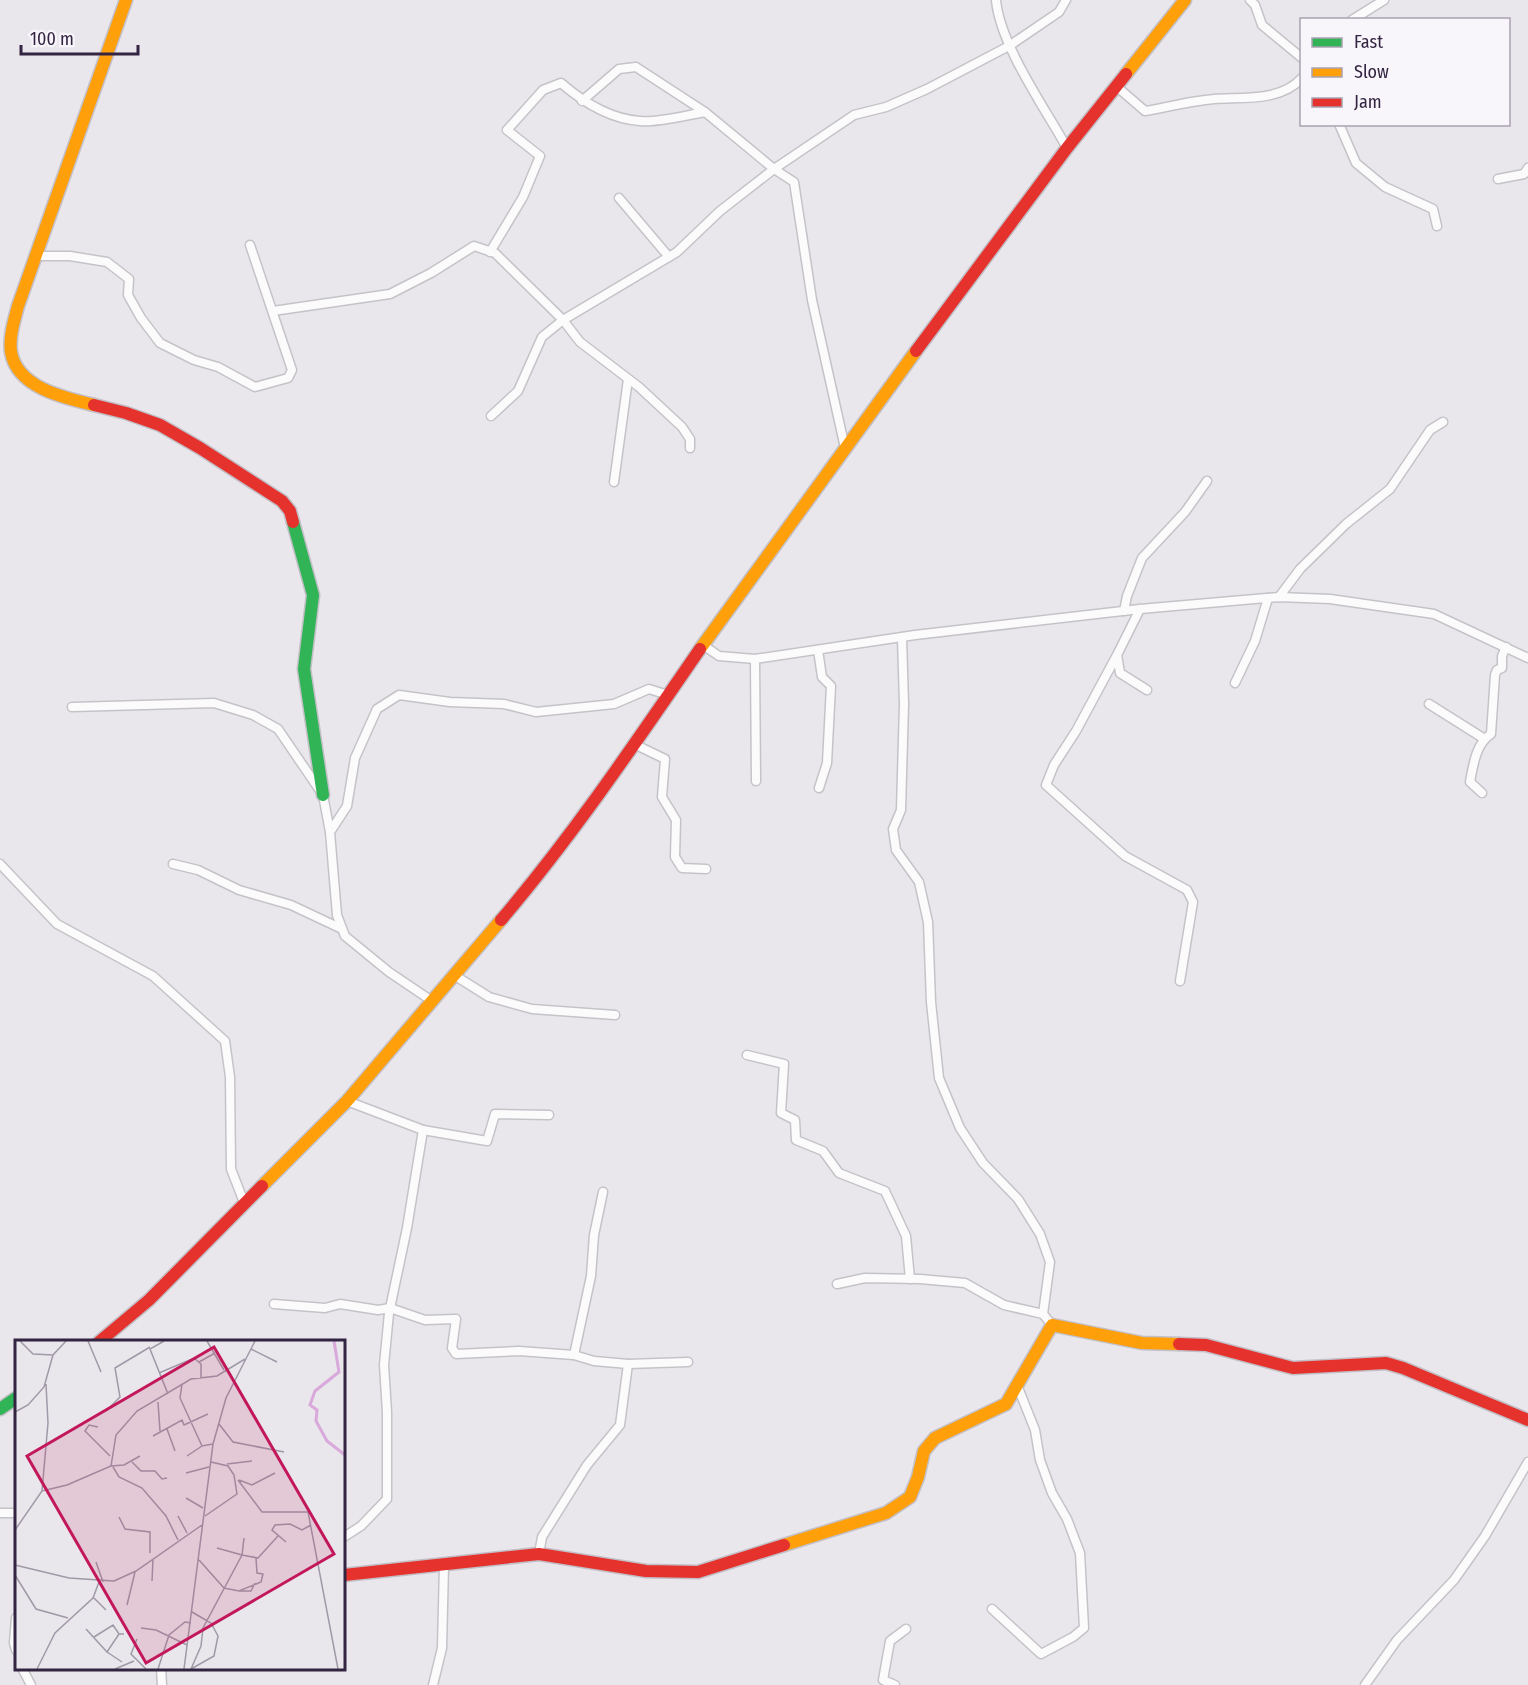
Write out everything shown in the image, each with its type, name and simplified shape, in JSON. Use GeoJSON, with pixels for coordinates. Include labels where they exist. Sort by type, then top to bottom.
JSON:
{"type":"FeatureCollection","features":[{"type":"Feature","properties":{"kind":"street"},"geometry":{"type":"LineString","coordinates":[[126,0],[35,256],[12,329],[10,351],[12,360],[23,375],[42,388],[84,404],[128,412],[159,425],[266,489],[282,501],[290,512],[314,595],[304,669],[330,832],[337,915],[345,936],[380,965],[432,1001]]}},
{"type":"Feature","properties":{"kind":"street"},"geometry":{"type":"LineString","coordinates":[[996,0],[997,14],[1009,46],[1067,148]]}},
{"type":"Feature","properties":{"kind":"street"},"geometry":{"type":"LineString","coordinates":[[491,416],[518,391],[542,337],[563,321],[677,252],[720,211],[774,168],[854,115],[886,107],[927,89],[1009,46],[1059,12],[1066,0]]}},
{"type":"Feature","properties":{"kind":"street"},"geometry":{"type":"LineString","coordinates":[[100,1340],[149,1300],[347,1101],[542,872],[702,645],[980,263],[1067,148],[1185,0]]}},
{"type":"Feature","properties":{"kind":"street"},"geometry":{"type":"LineString","coordinates":[[1250,0],[1255,6],[1262,25],[1300,56]]}},
{"type":"Feature","properties":{"kind":"street"},"geometry":{"type":"LineString","coordinates":[[1355,18],[1384,0]]}},
{"type":"Feature","properties":{"kind":"street"},"geometry":{"type":"LineString","coordinates":[[582,101],[619,69],[636,67],[705,112],[794,182],[812,300],[845,448]]}},
{"type":"Feature","properties":{"kind":"street"},"geometry":{"type":"LineString","coordinates":[[1116,86],[1145,111],[1213,99],[1260,98],[1293,87],[1300,80]]}},
{"type":"Feature","properties":{"kind":"street"},"geometry":{"type":"LineString","coordinates":[[490,252],[523,197],[540,156],[507,130],[543,90],[561,83],[582,101],[607,113],[641,121],[705,112]]}},
{"type":"Feature","properties":{"kind":"street"},"geometry":{"type":"LineString","coordinates":[[1340,126],[1356,164],[1385,187],[1433,209],[1437,226]]}},
{"type":"Feature","properties":{"kind":"street"},"geometry":{"type":"LineString","coordinates":[[1498,179],[1524,174],[1528,168]]}},
{"type":"Feature","properties":{"kind":"street"},"geometry":{"type":"LineString","coordinates":[[619,198],[669,257]]}},
{"type":"Feature","properties":{"kind":"street"},"geometry":{"type":"LineString","coordinates":[[35,256],[70,256],[107,262],[129,279],[128,295],[141,318],[160,343],[194,360],[218,367],[255,387],[288,378],[292,370],[250,245]]}},
{"type":"Feature","properties":{"kind":"street"},"geometry":{"type":"LineString","coordinates":[[273,310],[390,294],[431,273],[474,246],[495,253],[563,321],[580,342],[682,427],[690,439],[690,448]]}},
{"type":"Feature","properties":{"kind":"street"},"geometry":{"type":"LineString","coordinates":[[614,482],[627,379]]}},
{"type":"Feature","properties":{"kind":"street"},"geometry":{"type":"LineString","coordinates":[[1279,597],[1300,569],[1346,524],[1390,489],[1430,430],[1443,422]]}},
{"type":"Feature","properties":{"kind":"street"},"geometry":{"type":"LineString","coordinates":[[1124,611],[1127,596],[1142,558],[1185,512],[1207,482]]}},
{"type":"Feature","properties":{"kind":"street"},"geometry":{"type":"LineString","coordinates":[[702,645],[719,656],[755,659],[902,637],[1140,609],[1279,597],[1330,599],[1434,614],[1528,658]]}},
{"type":"Feature","properties":{"kind":"street"},"geometry":{"type":"LineString","coordinates":[[1235,682],[1255,641],[1268,598]]}},
{"type":"Feature","properties":{"kind":"street"},"geometry":{"type":"LineString","coordinates":[[1140,609],[1076,731],[1054,765],[1046,785],[1125,856],[1187,890],[1193,902],[1180,981]]}},
{"type":"Feature","properties":{"kind":"street"},"geometry":{"type":"LineString","coordinates":[[902,637],[904,704],[901,810],[893,829],[896,850],[919,882],[928,922],[931,1002],[939,1078],[960,1128],[982,1162],[1018,1199],[1040,1234],[1050,1262],[1043,1314]]}},
{"type":"Feature","properties":{"kind":"street"},"geometry":{"type":"LineString","coordinates":[[1482,793],[1470,782],[1483,738],[1491,734],[1495,675],[1497,670],[1502,668],[1502,656],[1506,647]]}},
{"type":"Feature","properties":{"kind":"street"},"geometry":{"type":"LineString","coordinates":[[818,650],[822,678],[831,686],[827,763],[819,788]]}},
{"type":"Feature","properties":{"kind":"street"},"geometry":{"type":"LineString","coordinates":[[1117,656],[1120,673],[1147,690]]}},
{"type":"Feature","properties":{"kind":"street"},"geometry":{"type":"LineString","coordinates":[[755,659],[756,781]]}},
{"type":"Feature","properties":{"kind":"street"},"geometry":{"type":"LineString","coordinates":[[330,832],[347,806],[355,758],[377,710],[399,695],[450,702],[504,705],[536,712],[614,704],[649,689],[668,695]]}},
{"type":"Feature","properties":{"kind":"street"},"geometry":{"type":"LineString","coordinates":[[72,708],[214,703],[253,715],[278,729],[323,795]]}},
{"type":"Feature","properties":{"kind":"street"},"geometry":{"type":"LineString","coordinates":[[1429,704],[1483,738]]}},
{"type":"Feature","properties":{"kind":"street"},"geometry":{"type":"LineString","coordinates":[[634,744],[665,759],[662,798],[676,820],[675,857],[682,868],[706,869]]}},
{"type":"Feature","properties":{"kind":"street"},"geometry":{"type":"LineString","coordinates":[[0,864],[57,924],[153,976],[225,1041],[230,1077],[231,1169],[245,1205]]}},
{"type":"Feature","properties":{"kind":"street"},"geometry":{"type":"LineString","coordinates":[[173,864],[198,870],[239,890],[291,905],[342,929]]}},
{"type":"Feature","properties":{"kind":"street"},"geometry":{"type":"LineString","coordinates":[[454,975],[489,997],[532,1009],[615,1014]]}},
{"type":"Feature","properties":{"kind":"street"},"geometry":{"type":"LineString","coordinates":[[747,1055],[784,1064],[781,1113],[795,1120],[796,1140],[823,1151],[839,1173],[885,1191],[906,1236],[910,1279]]}},
{"type":"Feature","properties":{"kind":"street"},"geometry":{"type":"LineString","coordinates":[[347,1101],[423,1130],[487,1141],[495,1114],[549,1115]]}},
{"type":"Feature","properties":{"kind":"street"},"geometry":{"type":"LineString","coordinates":[[345,1536],[361,1526],[387,1499],[387,1412],[384,1365],[390,1308],[407,1228],[423,1130]]}},
{"type":"Feature","properties":{"kind":"street"},"geometry":{"type":"LineString","coordinates":[[574,1355],[591,1276],[594,1236],[603,1192]]}},
{"type":"Feature","properties":{"kind":"street"},"geometry":{"type":"LineString","coordinates":[[837,1284],[866,1278],[965,1283],[1004,1305],[1043,1314],[1052,1325],[1142,1343],[1206,1345],[1293,1368],[1386,1363],[1528,1420]]}},
{"type":"Feature","properties":{"kind":"street"},"geometry":{"type":"LineString","coordinates":[[274,1304],[325,1308],[340,1304],[378,1310],[390,1308],[425,1320],[456,1319],[452,1348],[456,1354],[519,1351],[574,1355],[594,1361],[628,1364],[688,1362]]}},
{"type":"Feature","properties":{"kind":"street"},"geometry":{"type":"LineString","coordinates":[[345,1575],[539,1554],[646,1571],[698,1572],[886,1512],[910,1497],[918,1477],[924,1451],[935,1438],[1006,1404],[1052,1325]]}},
{"type":"Feature","properties":{"kind":"street"},"geometry":{"type":"LineString","coordinates":[[539,1554],[542,1537],[586,1465],[620,1425],[628,1364]]}},
{"type":"Feature","properties":{"kind":"street"},"geometry":{"type":"LineString","coordinates":[[992,1610],[1041,1654],[1073,1637],[1084,1628],[1080,1553],[1067,1519],[1052,1493],[1040,1460],[1035,1430],[1017,1385]]}},
{"type":"Feature","properties":{"kind":"street"},"geometry":{"type":"LineString","coordinates":[[0,1409],[15,1399]]}},
{"type":"Feature","properties":{"kind":"street"},"geometry":{"type":"LineString","coordinates":[[1365,1685],[1397,1640],[1454,1580],[1485,1536],[1528,1462]]}},
{"type":"Feature","properties":{"kind":"street"},"geometry":{"type":"LineString","coordinates":[[0,1514],[15,1513]]}},
{"type":"Feature","properties":{"kind":"street"},"geometry":{"type":"LineString","coordinates":[[433,1685],[442,1648],[444,1565]]}},
{"type":"Feature","properties":{"kind":"street"},"geometry":{"type":"LineString","coordinates":[[895,1685],[881,1683],[890,1641],[906,1629]]}},
{"type":"Feature","properties":{"kind":"street"},"geometry":{"type":"LineString","coordinates":[[15,1630],[15,1646]]}},
{"type":"Feature","properties":{"kind":"street"},"geometry":{"type":"LineString","coordinates":[[23,1670],[31,1685]]}},
{"type":"Feature","properties":{"kind":"street"},"geometry":{"type":"LineString","coordinates":[[161,1670],[162,1685]]}},
{"type":"Feature","properties":{"kind":"traffic: fast"},"geometry":{"type":"LineString","coordinates":[[293,522],[313,595],[304,669],[323,795]]}},
{"type":"Feature","properties":{"kind":"traffic: fast"},"geometry":{"type":"LineString","coordinates":[[0,1409],[15,1399]]}},
{"type":"Feature","properties":{"kind":"traffic: slow"},"geometry":{"type":"LineString","coordinates":[[94,405],[57,395],[32,383],[15,364],[11,352],[11,341],[18,306],[126,0]]}},
{"type":"Feature","properties":{"kind":"traffic: slow"},"geometry":{"type":"LineString","coordinates":[[1126,74],[1185,0]]}},
{"type":"Feature","properties":{"kind":"traffic: slow"},"geometry":{"type":"LineString","coordinates":[[700,649],[916,351]]}},
{"type":"Feature","properties":{"kind":"traffic: slow"},"geometry":{"type":"LineString","coordinates":[[262,1186],[347,1101],[501,920]]}},
{"type":"Feature","properties":{"kind":"traffic: slow"},"geometry":{"type":"LineString","coordinates":[[784,1545],[886,1513],[910,1497],[918,1477],[924,1451],[935,1438],[1006,1404],[1052,1325],[1142,1343],[1179,1344]]}},
{"type":"Feature","properties":{"kind":"traffic: jam"},"geometry":{"type":"LineString","coordinates":[[916,351],[1067,148],[1126,74]]}},
{"type":"Feature","properties":{"kind":"traffic: jam"},"geometry":{"type":"LineString","coordinates":[[94,405],[160,425],[200,448],[282,501],[290,511],[293,522]]}},
{"type":"Feature","properties":{"kind":"traffic: jam"},"geometry":{"type":"LineString","coordinates":[[501,920],[579,821],[700,649]]}},
{"type":"Feature","properties":{"kind":"traffic: jam"},"geometry":{"type":"LineString","coordinates":[[101,1340],[149,1300],[262,1186]]}},
{"type":"Feature","properties":{"kind":"traffic: jam"},"geometry":{"type":"LineString","coordinates":[[1179,1344],[1206,1345],[1293,1368],[1386,1363],[1528,1420]]}},
{"type":"Feature","properties":{"kind":"traffic: jam"},"geometry":{"type":"LineString","coordinates":[[345,1575],[539,1554],[646,1571],[698,1572],[784,1545]]}}]}
